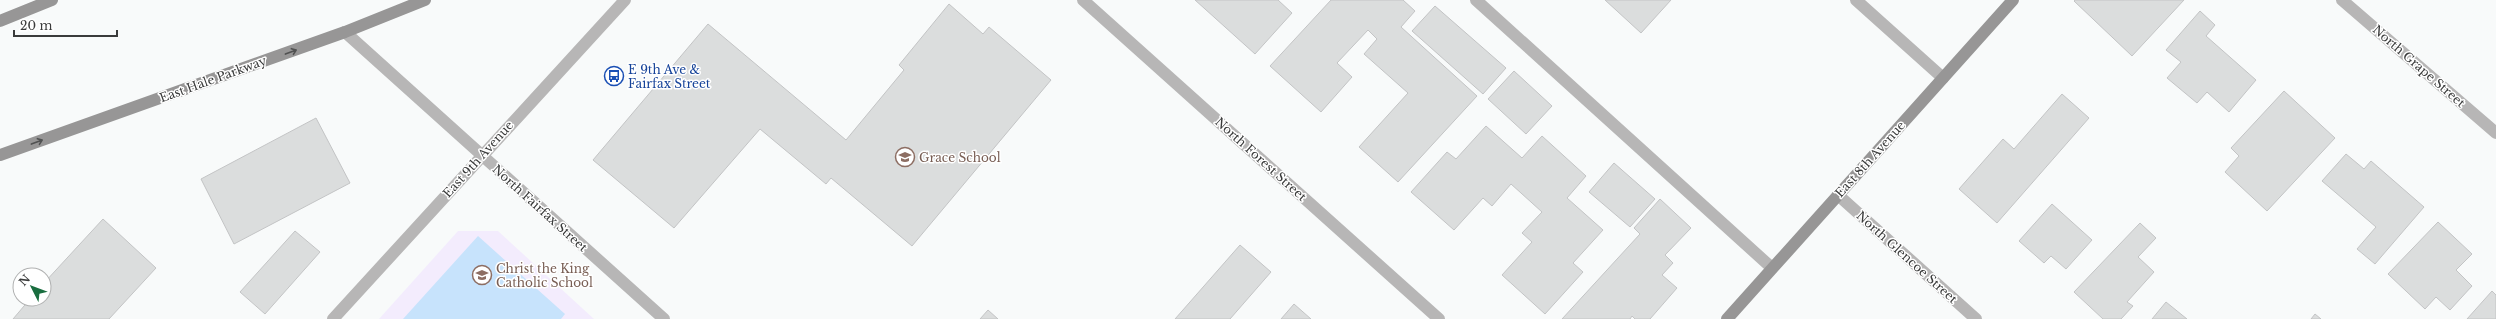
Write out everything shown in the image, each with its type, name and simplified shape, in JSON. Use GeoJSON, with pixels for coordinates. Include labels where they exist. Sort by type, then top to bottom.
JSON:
{"type":"FeatureCollection","features":[{"type":"Feature","properties":{"kind":"street"},"geometry":{"type":"LineString","coordinates":[[0,21],[52,0]]}},
{"type":"Feature","properties":{"kind":"street","name":"East Hale Parkway"},"geometry":{"type":"LineString","coordinates":[[0,155],[345,32],[425,0]]}},
{"type":"Feature","properties":{"kind":"street","name":"East 9th Avenue"},"geometry":{"type":"LineString","coordinates":[[333,319],[481,155],[625,0]]}},
{"type":"Feature","properties":{"kind":"street","name":"North Forest Street"},"geometry":{"type":"LineString","coordinates":[[1083,0],[1439,319]]}},
{"type":"Feature","properties":{"kind":"street"},"geometry":{"type":"LineString","coordinates":[[1476,0],[1772,268]]}},
{"type":"Feature","properties":{"kind":"street"},"geometry":{"type":"LineString","coordinates":[[1856,0],[1943,78]]}},
{"type":"Feature","properties":{"kind":"street","name":"East 8th Avenue"},"geometry":{"type":"LineString","coordinates":[[1727,319],[2013,0]]}},
{"type":"Feature","properties":{"kind":"street","name":"North Grape Street"},"geometry":{"type":"LineString","coordinates":[[2342,0],[2496,133]]}},
{"type":"Feature","properties":{"kind":"street","name":"North Fairfax Street"},"geometry":{"type":"LineString","coordinates":[[345,32],[664,319]]}},
{"type":"Feature","properties":{"kind":"street","name":"North Glencoe Street"},"geometry":{"type":"LineString","coordinates":[[1838,195],[1976,319]]}},
{"type":"Feature","properties":{"kind":"shaded area","name":"Christ the King Catholic School"},"geometry":{"type":"Polygon","coordinates":[[[458,231],[498,231],[594,319],[379,319],[458,231]]]}},
{"type":"Feature","properties":{"kind":"shaded area","name":"Christ the King Catholic School"},"geometry":{"type":"Polygon","coordinates":[[[478,236],[565,314],[561,319],[403,319],[478,236]]]}},
{"type":"Feature","properties":{"kind":"building"},"geometry":{"type":"Polygon","coordinates":[[[1195,0],[1278,0],[1292,13],[1255,54],[1195,0]]]}},
{"type":"Feature","properties":{"kind":"building"},"geometry":{"type":"Polygon","coordinates":[[[1331,0],[1403,0],[1415,11],[1401,27],[1477,96],[1398,182],[1359,147],[1408,93],[1364,54],[1377,39],[1368,30],[1337,63],[1352,77],[1321,112],[1270,66],[1331,0]]]}},
{"type":"Feature","properties":{"kind":"building"},"geometry":{"type":"Polygon","coordinates":[[[1605,0],[1671,0],[1641,33],[1605,0]]]}},
{"type":"Feature","properties":{"kind":"building"},"geometry":{"type":"Polygon","coordinates":[[[2184,0],[2132,56],[2074,1],[2184,0]]]}},
{"type":"Feature","properties":{"kind":"building"},"geometry":{"type":"Polygon","coordinates":[[[949,4],[983,34],[989,27],[1051,80],[912,246],[831,178],[826,184],[760,129],[674,228],[593,160],[708,24],[846,140],[904,70],[899,65],[949,4]]]}},
{"type":"Feature","properties":{"kind":"building"},"geometry":{"type":"Polygon","coordinates":[[[1435,6],[1506,68],[1483,94],[1412,31],[1435,6]]]}},
{"type":"Feature","properties":{"kind":"building"},"geometry":{"type":"Polygon","coordinates":[[[2200,11],[2215,25],[2206,36],[2256,80],[2229,112],[2207,92],[2197,103],[2167,78],[2181,62],[2166,50],[2200,11]]]}},
{"type":"Feature","properties":{"kind":"building"},"geometry":{"type":"Polygon","coordinates":[[[1514,71],[1552,106],[1526,134],[1488,99],[1514,71]]]}},
{"type":"Feature","properties":{"kind":"building"},"geometry":{"type":"Polygon","coordinates":[[[2284,91],[2335,138],[2267,211],[2225,172],[2239,156],[2231,148],[2284,91]]]}},
{"type":"Feature","properties":{"kind":"building"},"geometry":{"type":"Polygon","coordinates":[[[2062,94],[2089,118],[1997,223],[1959,189],[2003,139],[2014,149],[2062,94]]]}},
{"type":"Feature","properties":{"kind":"building"},"geometry":{"type":"Polygon","coordinates":[[[316,118],[350,183],[234,244],[201,179],[316,118]]]}},
{"type":"Feature","properties":{"kind":"building"},"geometry":{"type":"Polygon","coordinates":[[[1486,126],[1522,158],[1542,136],[1586,176],[1567,198],[1603,230],[1573,263],[1583,272],[1545,314],[1502,275],[1532,242],[1522,233],[1542,212],[1511,184],[1492,206],[1483,198],[1454,230],[1411,192],[1447,152],[1456,159],[1486,126]]]}},
{"type":"Feature","properties":{"kind":"building"},"geometry":{"type":"Polygon","coordinates":[[[2346,154],[2364,169],[2371,161],[2424,207],[2375,264],[2357,249],[2376,227],[2322,181],[2346,154]]]}},
{"type":"Feature","properties":{"kind":"building"},"geometry":{"type":"Polygon","coordinates":[[[1614,163],[1655,199],[1630,227],[1589,192],[1614,163]]]}},
{"type":"Feature","properties":{"kind":"building"},"geometry":{"type":"Polygon","coordinates":[[[1660,199],[1691,228],[1665,255],[1673,263],[1662,275],[1677,288],[1650,319],[1635,319],[1632,316],[1630,319],[1562,319],[1640,234],[1634,228],[1660,199]]]}},
{"type":"Feature","properties":{"kind":"building"},"geometry":{"type":"Polygon","coordinates":[[[2052,204],[2092,240],[2066,269],[2051,256],[2044,263],[2019,241],[2052,204]]]}},
{"type":"Feature","properties":{"kind":"building"},"geometry":{"type":"Polygon","coordinates":[[[103,219],[156,268],[109,319],[13,319],[23,307],[52,307],[52,274],[103,219]]]}},
{"type":"Feature","properties":{"kind":"building"},"geometry":{"type":"Polygon","coordinates":[[[2438,222],[2472,254],[2456,270],[2472,286],[2450,310],[2436,297],[2425,309],[2388,274],[2438,222]]]}},
{"type":"Feature","properties":{"kind":"building"},"geometry":{"type":"Polygon","coordinates":[[[2140,223],[2156,238],[2138,257],[2154,272],[2127,302],[2133,306],[2121,319],[2103,319],[2074,292],[2140,223]]]}},
{"type":"Feature","properties":{"kind":"building"},"geometry":{"type":"Polygon","coordinates":[[[295,231],[320,252],[265,314],[240,292],[295,231]]]}},
{"type":"Feature","properties":{"kind":"building"},"geometry":{"type":"Polygon","coordinates":[[[1240,245],[1271,272],[1230,319],[1175,319],[1240,245]]]}},
{"type":"Feature","properties":{"kind":"building"},"geometry":{"type":"Polygon","coordinates":[[[2492,291],[2496,295],[2496,319],[2467,319],[2492,291]]]}},
{"type":"Feature","properties":{"kind":"building"},"geometry":{"type":"Polygon","coordinates":[[[2166,302],[2187,319],[2152,319],[2166,302]]]}},
{"type":"Feature","properties":{"kind":"building"},"geometry":{"type":"Polygon","coordinates":[[[1294,304],[1311,319],[1281,319],[1294,304]]]}},
{"type":"Feature","properties":{"kind":"building"},"geometry":{"type":"Polygon","coordinates":[[[988,310],[998,319],[980,319],[988,310]]]}},
{"type":"Feature","properties":{"kind":"building"},"geometry":{"type":"Polygon","coordinates":[[[2315,314],[2321,319],[2311,319],[2315,314]]]}},
{"type":"Feature","properties":{"kind":"place","name":"E 9th Ave & Fairfax Street"},"geometry":{"type":"Point","coordinates":[614,76]}},
{"type":"Feature","properties":{"kind":"place","name":"Grace School"},"geometry":{"type":"Point","coordinates":[905,157]}},
{"type":"Feature","properties":{"kind":"place","name":"Christ the King Catholic School"},"geometry":{"type":"Point","coordinates":[482,275]}}]}
